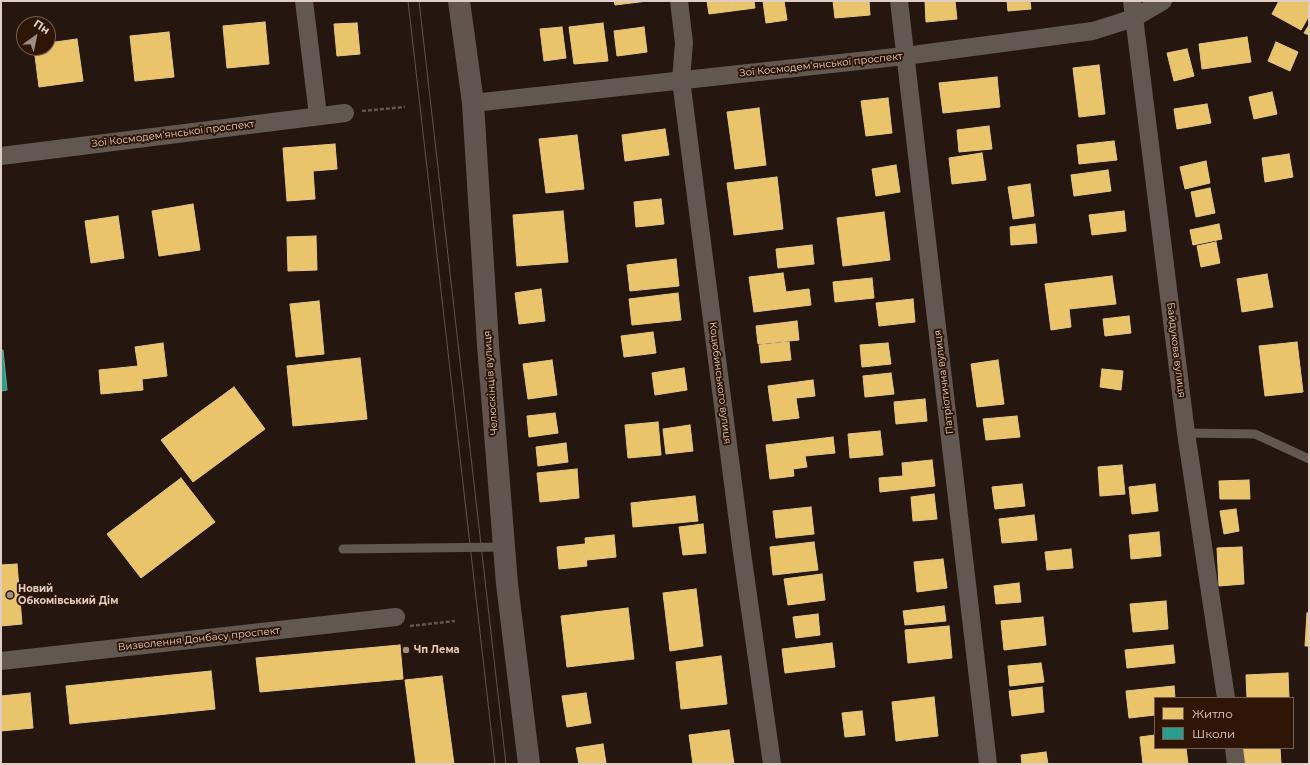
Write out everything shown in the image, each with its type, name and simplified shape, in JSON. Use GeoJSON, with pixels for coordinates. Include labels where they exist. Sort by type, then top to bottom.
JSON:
{"type":"FeatureCollection","features":[{"type":"Feature","properties":{"kind":"main road","name":"Челюскінців вулиця"},"geometry":{"type":"LineString","coordinates":[[460,1],[473,103],[488,345],[504,547],[529,764]]}},
{"type":"Feature","properties":{"kind":"street"},"geometry":{"type":"LineString","coordinates":[[304,1],[318,116]]}},
{"type":"Feature","properties":{"kind":"street","name":"Коцюбинського вулиця"},"geometry":{"type":"LineString","coordinates":[[679,1],[684,43],[681,80],[742,553],[772,764]]}},
{"type":"Feature","properties":{"kind":"street","name":"Патріотична вулиця"},"geometry":{"type":"LineString","coordinates":[[899,1],[988,764]]}},
{"type":"Feature","properties":{"kind":"street","name":"Зої Космодем’янської проспект"},"geometry":{"type":"LineString","coordinates":[[473,103],[905,56],[1093,31],[1133,10],[1163,1]]}},
{"type":"Feature","properties":{"kind":"street","name":"Байдукова вулиця"},"geometry":{"type":"LineString","coordinates":[[1133,10],[1186,433],[1226,697]]}},
{"type":"Feature","properties":{"kind":"street","name":"Зої Космодем’янської проспект"},"geometry":{"type":"LineString","coordinates":[[1,156],[345,113]]}},
{"type":"Feature","properties":{"kind":"street","name":"Визволення Донбасу проспект"},"geometry":{"type":"LineString","coordinates":[[1,662],[396,617]]}},
{"type":"Feature","properties":{"kind":"street"},"geometry":{"type":"LineString","coordinates":[[1234,749],[1236,764]]}},
{"type":"Feature","properties":{"kind":"lane"},"geometry":{"type":"LineString","coordinates":[[1186,433],[1255,434],[1309,459]]}},
{"type":"Feature","properties":{"kind":"lane"},"geometry":{"type":"LineString","coordinates":[[343,549],[504,547]]}},
{"type":"Feature","properties":{"kind":"path"},"geometry":{"type":"LineString","coordinates":[[345,113],[405,107]]}},
{"type":"Feature","properties":{"kind":"building: Житло"},"geometry":{"type":"Polygon","coordinates":[[[614,1],[647,1],[615,5],[614,1]]]}},
{"type":"Feature","properties":{"kind":"building: Житло"},"geometry":{"type":"Polygon","coordinates":[[[707,1],[730,1],[732,11],[709,14],[707,1]]]}},
{"type":"Feature","properties":{"kind":"building: Житло"},"geometry":{"type":"Polygon","coordinates":[[[730,1],[754,1],[755,8],[732,11],[730,1]]]}},
{"type":"Feature","properties":{"kind":"building: Житло"},"geometry":{"type":"Polygon","coordinates":[[[763,1],[784,1],[787,20],[766,23],[763,1]]]}},
{"type":"Feature","properties":{"kind":"building: Житло"},"geometry":{"type":"Polygon","coordinates":[[[833,1],[869,1],[870,15],[835,18],[833,1]]]}},
{"type":"Feature","properties":{"kind":"building: Житло"},"geometry":{"type":"Polygon","coordinates":[[[925,1],[955,1],[957,19],[926,22],[925,1]]]}},
{"type":"Feature","properties":{"kind":"building: Житло"},"geometry":{"type":"Polygon","coordinates":[[[1007,1],[1030,1],[1031,9],[1008,11],[1007,1]]]}},
{"type":"Feature","properties":{"kind":"building: Житло"},"geometry":{"type":"Polygon","coordinates":[[[1279,1],[1309,1],[1309,16],[1301,30],[1272,14],[1279,1]]]}},
{"type":"Feature","properties":{"kind":"building: Житло"},"geometry":{"type":"Polygon","coordinates":[[[265,22],[269,64],[227,68],[223,26],[265,22]]]}},
{"type":"Feature","properties":{"kind":"building: Житло"},"geometry":{"type":"Polygon","coordinates":[[[357,23],[360,54],[337,56],[334,24],[357,23]]]}},
{"type":"Feature","properties":{"kind":"building: Житло"},"geometry":{"type":"Polygon","coordinates":[[[603,23],[608,61],[574,64],[569,27],[603,23]]]}},
{"type":"Feature","properties":{"kind":"building: Житло"},"geometry":{"type":"Polygon","coordinates":[[[1309,25],[1309,35],[1304,33],[1309,25]]]}},
{"type":"Feature","properties":{"kind":"building: Житло"},"geometry":{"type":"Polygon","coordinates":[[[562,27],[566,58],[544,61],[540,29],[562,27]]]}},
{"type":"Feature","properties":{"kind":"building: Житло"},"geometry":{"type":"Polygon","coordinates":[[[644,27],[647,52],[617,56],[614,31],[644,27]]]}},
{"type":"Feature","properties":{"kind":"building: Житло"},"geometry":{"type":"Polygon","coordinates":[[[169,32],[174,77],[135,81],[130,36],[169,32]]]}},
{"type":"Feature","properties":{"kind":"building: Житло"},"geometry":{"type":"Polygon","coordinates":[[[1247,37],[1251,62],[1202,69],[1199,44],[1247,37]]]}},
{"type":"Feature","properties":{"kind":"building: Житло"},"geometry":{"type":"Polygon","coordinates":[[[77,39],[83,81],[39,87],[35,56],[56,56],[56,42],[77,39]]]}},
{"type":"Feature","properties":{"kind":"building: Житло"},"geometry":{"type":"Polygon","coordinates":[[[1276,42],[1298,52],[1290,71],[1268,61],[1276,42]]]}},
{"type":"Feature","properties":{"kind":"building: Житло"},"geometry":{"type":"Polygon","coordinates":[[[1187,49],[1194,76],[1174,81],[1167,53],[1187,49]]]}},
{"type":"Feature","properties":{"kind":"building: Житло"},"geometry":{"type":"Polygon","coordinates":[[[1099,65],[1105,114],[1079,117],[1073,68],[1099,65]]]}},
{"type":"Feature","properties":{"kind":"building: Житло"},"geometry":{"type":"Polygon","coordinates":[[[997,77],[1000,107],[943,113],[939,83],[997,77]]]}},
{"type":"Feature","properties":{"kind":"building: Житло"},"geometry":{"type":"Polygon","coordinates":[[[1272,92],[1277,114],[1254,119],[1249,97],[1272,92]]]}},
{"type":"Feature","properties":{"kind":"building: Житло"},"geometry":{"type":"Polygon","coordinates":[[[888,98],[892,133],[866,136],[861,101],[888,98]]]}},
{"type":"Feature","properties":{"kind":"building: Житло"},"geometry":{"type":"Polygon","coordinates":[[[1207,104],[1211,123],[1177,129],[1174,109],[1207,104]]]}},
{"type":"Feature","properties":{"kind":"building: Житло"},"geometry":{"type":"Polygon","coordinates":[[[759,108],[766,165],[735,169],[727,112],[759,108]]]}},
{"type":"Feature","properties":{"kind":"building: Житло"},"geometry":{"type":"Polygon","coordinates":[[[989,126],[992,149],[959,152],[957,130],[989,126]]]}},
{"type":"Feature","properties":{"kind":"building: Житло"},"geometry":{"type":"Polygon","coordinates":[[[665,129],[669,155],[625,161],[622,135],[665,129]]]}},
{"type":"Feature","properties":{"kind":"building: Житло"},"geometry":{"type":"Polygon","coordinates":[[[577,135],[584,189],[546,193],[539,139],[577,135]]]}},
{"type":"Feature","properties":{"kind":"building: Житло"},"geometry":{"type":"Polygon","coordinates":[[[1114,141],[1117,160],[1079,164],[1077,145],[1114,141]]]}},
{"type":"Feature","properties":{"kind":"building: Житло"},"geometry":{"type":"Polygon","coordinates":[[[335,144],[337,169],[313,171],[315,199],[287,201],[283,148],[335,144]]]}},
{"type":"Feature","properties":{"kind":"building: Житло"},"geometry":{"type":"Polygon","coordinates":[[[982,153],[986,180],[952,184],[949,158],[982,153]]]}},
{"type":"Feature","properties":{"kind":"building: Житло"},"geometry":{"type":"Polygon","coordinates":[[[1289,154],[1293,177],[1265,182],[1262,158],[1289,154]]]}},
{"type":"Feature","properties":{"kind":"building: Житло"},"geometry":{"type":"Polygon","coordinates":[[[1206,161],[1210,183],[1185,189],[1180,167],[1206,161]]]}},
{"type":"Feature","properties":{"kind":"building: Житло"},"geometry":{"type":"Polygon","coordinates":[[[896,165],[900,192],[876,196],[872,169],[896,165]]]}},
{"type":"Feature","properties":{"kind":"building: Житло"},"geometry":{"type":"Polygon","coordinates":[[[1108,170],[1111,191],[1074,196],[1071,175],[1108,170]]]}},
{"type":"Feature","properties":{"kind":"building: Житло"},"geometry":{"type":"Polygon","coordinates":[[[777,177],[783,229],[734,235],[727,183],[777,177]]]}},
{"type":"Feature","properties":{"kind":"building: Житло"},"geometry":{"type":"Polygon","coordinates":[[[1030,184],[1034,216],[1013,219],[1008,187],[1030,184]]]}},
{"type":"Feature","properties":{"kind":"building: Житло"},"geometry":{"type":"Polygon","coordinates":[[[1210,188],[1215,213],[1196,217],[1191,192],[1210,188]]]}},
{"type":"Feature","properties":{"kind":"building: Житло"},"geometry":{"type":"Polygon","coordinates":[[[661,199],[664,224],[636,227],[634,202],[661,199]]]}},
{"type":"Feature","properties":{"kind":"building: Житло"},"geometry":{"type":"Polygon","coordinates":[[[193,204],[200,250],[159,256],[152,211],[193,204]]]}},
{"type":"Feature","properties":{"kind":"building: Житло"},"geometry":{"type":"Polygon","coordinates":[[[563,211],[568,262],[517,266],[513,215],[563,211]]]}},
{"type":"Feature","properties":{"kind":"building: Житло"},"geometry":{"type":"Polygon","coordinates":[[[1124,211],[1126,231],[1092,235],[1089,215],[1124,211]]]}},
{"type":"Feature","properties":{"kind":"building: Житло"},"geometry":{"type":"Polygon","coordinates":[[[884,212],[890,260],[843,266],[837,218],[884,212]]]}},
{"type":"Feature","properties":{"kind":"building: Житло"},"geometry":{"type":"Polygon","coordinates":[[[118,216],[124,258],[91,263],[85,221],[118,216]]]}},
{"type":"Feature","properties":{"kind":"building: Житло"},"geometry":{"type":"Polygon","coordinates":[[[1035,224],[1037,243],[1011,245],[1010,227],[1035,224]]]}},
{"type":"Feature","properties":{"kind":"building: Житло"},"geometry":{"type":"Polygon","coordinates":[[[1219,224],[1222,239],[1193,245],[1190,230],[1219,224]]]}},
{"type":"Feature","properties":{"kind":"building: Житло"},"geometry":{"type":"Polygon","coordinates":[[[316,236],[317,270],[288,271],[287,237],[316,236]]]}},
{"type":"Feature","properties":{"kind":"building: Житло"},"geometry":{"type":"Polygon","coordinates":[[[1216,242],[1220,263],[1201,267],[1197,246],[1216,242]]]}},
{"type":"Feature","properties":{"kind":"building: Житло"},"geometry":{"type":"Polygon","coordinates":[[[812,245],[814,264],[778,268],[776,249],[812,245]]]}},
{"type":"Feature","properties":{"kind":"building: Житло"},"geometry":{"type":"Polygon","coordinates":[[[676,259],[679,286],[630,291],[627,265],[676,259]]]}},
{"type":"Feature","properties":{"kind":"building: Житло"},"geometry":{"type":"Polygon","coordinates":[[[783,273],[786,292],[809,289],[811,305],[754,312],[749,277],[783,273]]]}},
{"type":"Feature","properties":{"kind":"building: Житло"},"geometry":{"type":"Polygon","coordinates":[[[1267,274],[1273,307],[1242,312],[1237,279],[1267,274]]]}},
{"type":"Feature","properties":{"kind":"building: Житло"},"geometry":{"type":"Polygon","coordinates":[[[1112,276],[1116,304],[1069,309],[1071,327],[1051,330],[1045,284],[1112,276]]]}},
{"type":"Feature","properties":{"kind":"building: Житло"},"geometry":{"type":"Polygon","coordinates":[[[872,278],[874,298],[835,302],[833,282],[872,278]]]}},
{"type":"Feature","properties":{"kind":"building: Житло"},"geometry":{"type":"Polygon","coordinates":[[[541,289],[545,321],[519,324],[515,293],[541,289]]]}},
{"type":"Feature","properties":{"kind":"building: Житло"},"geometry":{"type":"Polygon","coordinates":[[[678,293],[681,320],[632,325],[629,299],[678,293]]]}},
{"type":"Feature","properties":{"kind":"building: Житло"},"geometry":{"type":"Polygon","coordinates":[[[913,299],[915,322],[879,326],[876,303],[913,299]]]}},
{"type":"Feature","properties":{"kind":"building: Житло"},"geometry":{"type":"Polygon","coordinates":[[[319,301],[324,354],[296,357],[290,304],[319,301]]]}},
{"type":"Feature","properties":{"kind":"building: Житло"},"geometry":{"type":"Polygon","coordinates":[[[1129,316],[1131,333],[1105,336],[1103,319],[1129,316]]]}},
{"type":"Feature","properties":{"kind":"building: Житло"},"geometry":{"type":"Polygon","coordinates":[[[797,321],[799,340],[758,344],[756,326],[797,321]]]}},
{"type":"Feature","properties":{"kind":"building: Житло"},"geometry":{"type":"Polygon","coordinates":[[[653,332],[656,353],[624,357],[621,336],[653,332]]]}},
{"type":"Feature","properties":{"kind":"building: Житло"},"geometry":{"type":"Polygon","coordinates":[[[789,342],[791,360],[761,363],[759,345],[789,342]]]}},
{"type":"Feature","properties":{"kind":"building: Житло"},"geometry":{"type":"Polygon","coordinates":[[[1297,342],[1303,392],[1265,396],[1259,346],[1297,342]]]}},
{"type":"Feature","properties":{"kind":"building: Житло"},"geometry":{"type":"Polygon","coordinates":[[[163,343],[167,376],[142,379],[143,390],[101,394],[99,370],[138,366],[135,347],[163,343]]]}},
{"type":"Feature","properties":{"kind":"building: Житло"},"geometry":{"type":"Polygon","coordinates":[[[888,343],[891,364],[862,367],[860,345],[888,343]]]}},
{"type":"Feature","properties":{"kind":"building: Житло"},"geometry":{"type":"Polygon","coordinates":[[[360,358],[367,419],[293,426],[287,366],[360,358]]]}},
{"type":"Feature","properties":{"kind":"building: Житло"},"geometry":{"type":"Polygon","coordinates":[[[552,360],[557,395],[528,399],[523,364],[552,360]]]}},
{"type":"Feature","properties":{"kind":"building: Житло"},"geometry":{"type":"Polygon","coordinates":[[[998,360],[1004,404],[977,407],[971,364],[998,360]]]}},
{"type":"Feature","properties":{"kind":"building: Житло"},"geometry":{"type":"Polygon","coordinates":[[[684,368],[687,390],[655,395],[652,373],[684,368]]]}},
{"type":"Feature","properties":{"kind":"building: Житло"},"geometry":{"type":"Polygon","coordinates":[[[1102,369],[1123,371],[1121,390],[1100,387],[1102,369]]]}},
{"type":"Feature","properties":{"kind":"building: Житло"},"geometry":{"type":"Polygon","coordinates":[[[891,373],[894,394],[865,397],[863,376],[891,373]]]}},
{"type":"Feature","properties":{"kind":"building: Житло"},"geometry":{"type":"Polygon","coordinates":[[[813,380],[815,396],[796,398],[799,418],[773,421],[768,386],[813,380]]]}},
{"type":"Feature","properties":{"kind":"building: Житло"},"geometry":{"type":"Polygon","coordinates":[[[234,387],[265,429],[193,482],[161,440],[234,387]]]}},
{"type":"Feature","properties":{"kind":"building: Житло"},"geometry":{"type":"Polygon","coordinates":[[[925,399],[927,421],[896,424],[894,402],[925,399]]]}},
{"type":"Feature","properties":{"kind":"building: Житло"},"geometry":{"type":"Polygon","coordinates":[[[555,413],[558,433],[529,437],[527,416],[555,413]]]}},
{"type":"Feature","properties":{"kind":"building: Житло"},"geometry":{"type":"Polygon","coordinates":[[[1017,416],[1020,437],[986,440],[983,419],[1017,416]]]}},
{"type":"Feature","properties":{"kind":"building: Житло"},"geometry":{"type":"Polygon","coordinates":[[[658,422],[661,455],[628,458],[625,425],[658,422]]]}},
{"type":"Feature","properties":{"kind":"building: Житло"},"geometry":{"type":"Polygon","coordinates":[[[690,425],[693,451],[666,454],[663,429],[690,425]]]}},
{"type":"Feature","properties":{"kind":"building: Житло"},"geometry":{"type":"Polygon","coordinates":[[[880,431],[883,455],[850,458],[848,434],[880,431]]]}},
{"type":"Feature","properties":{"kind":"building: Житло"},"geometry":{"type":"Polygon","coordinates":[[[833,437],[835,453],[805,456],[807,467],[793,469],[794,476],[770,479],[766,445],[833,437]]]}},
{"type":"Feature","properties":{"kind":"building: Житло"},"geometry":{"type":"Polygon","coordinates":[[[566,443],[568,462],[538,466],[536,447],[566,443]]]}},
{"type":"Feature","properties":{"kind":"building: Житло"},"geometry":{"type":"Polygon","coordinates":[[[932,460],[935,486],[880,492],[879,478],[903,476],[902,463],[932,460]]]}},
{"type":"Feature","properties":{"kind":"building: Житло"},"geometry":{"type":"Polygon","coordinates":[[[1122,465],[1125,494],[1100,496],[1098,467],[1122,465]]]}},
{"type":"Feature","properties":{"kind":"building: Житло"},"geometry":{"type":"Polygon","coordinates":[[[577,469],[579,498],[540,502],[537,473],[577,469]]]}},
{"type":"Feature","properties":{"kind":"building: Житло"},"geometry":{"type":"Polygon","coordinates":[[[181,478],[215,522],[141,578],[107,534],[181,478]]]}},
{"type":"Feature","properties":{"kind":"building: Житло"},"geometry":{"type":"Polygon","coordinates":[[[1249,480],[1250,499],[1220,499],[1219,481],[1249,480]]]}},
{"type":"Feature","properties":{"kind":"building: Житло"},"geometry":{"type":"Polygon","coordinates":[[[1022,484],[1025,506],[995,509],[992,487],[1022,484]]]}},
{"type":"Feature","properties":{"kind":"building: Житло"},"geometry":{"type":"Polygon","coordinates":[[[1155,484],[1158,511],[1132,514],[1129,487],[1155,484]]]}},
{"type":"Feature","properties":{"kind":"building: Житло"},"geometry":{"type":"Polygon","coordinates":[[[934,494],[937,519],[913,521],[911,497],[934,494]]]}},
{"type":"Feature","properties":{"kind":"building: Житло"},"geometry":{"type":"Polygon","coordinates":[[[695,496],[698,521],[633,527],[631,503],[695,496]]]}},
{"type":"Feature","properties":{"kind":"building: Житло"},"geometry":{"type":"Polygon","coordinates":[[[811,507],[814,534],[776,538],[773,511],[811,507]]]}},
{"type":"Feature","properties":{"kind":"building: Житло"},"geometry":{"type":"Polygon","coordinates":[[[1236,509],[1239,531],[1224,534],[1220,511],[1236,509]]]}},
{"type":"Feature","properties":{"kind":"building: Житло"},"geometry":{"type":"Polygon","coordinates":[[[1034,515],[1037,540],[1002,543],[999,519],[1034,515]]]}},
{"type":"Feature","properties":{"kind":"building: Житло"},"geometry":{"type":"Polygon","coordinates":[[[703,524],[706,553],[683,555],[679,527],[703,524]]]}},
{"type":"Feature","properties":{"kind":"building: Житло"},"geometry":{"type":"Polygon","coordinates":[[[1159,532],[1161,556],[1131,559],[1129,535],[1159,532]]]}},
{"type":"Feature","properties":{"kind":"building: Житло"},"geometry":{"type":"Polygon","coordinates":[[[614,535],[616,557],[587,560],[585,538],[614,535]]]}},
{"type":"Feature","properties":{"kind":"building: Житло"},"geometry":{"type":"Polygon","coordinates":[[[814,542],[818,570],[773,575],[770,547],[814,542]]]}},
{"type":"Feature","properties":{"kind":"building: Житло"},"geometry":{"type":"Polygon","coordinates":[[[585,544],[587,566],[559,569],[557,547],[585,544]]]}},
{"type":"Feature","properties":{"kind":"building: Житло"},"geometry":{"type":"Polygon","coordinates":[[[1242,547],[1244,584],[1219,586],[1217,548],[1242,547]]]}},
{"type":"Feature","properties":{"kind":"building: Житло"},"geometry":{"type":"Polygon","coordinates":[[[1071,549],[1073,568],[1047,570],[1045,552],[1071,549]]]}},
{"type":"Feature","properties":{"kind":"building: Житло"},"geometry":{"type":"Polygon","coordinates":[[[943,559],[947,588],[917,592],[914,562],[943,559]]]}},
{"type":"Feature","properties":{"kind":"building: Житло","name":"Новий Обкомівський Дім"},"geometry":{"type":"Polygon","coordinates":[[[17,564],[22,624],[1,626],[1,565],[17,564]]]}},
{"type":"Feature","properties":{"kind":"building: Житло"},"geometry":{"type":"Polygon","coordinates":[[[822,574],[825,600],[788,605],[784,579],[822,574]]]}},
{"type":"Feature","properties":{"kind":"building: Житло"},"geometry":{"type":"Polygon","coordinates":[[[1019,583],[1021,602],[996,604],[994,586],[1019,583]]]}},
{"type":"Feature","properties":{"kind":"building: Житло"},"geometry":{"type":"Polygon","coordinates":[[[696,589],[703,646],[670,651],[663,593],[696,589]]]}},
{"type":"Feature","properties":{"kind":"building: Житло"},"geometry":{"type":"Polygon","coordinates":[[[1166,601],[1168,629],[1133,632],[1130,604],[1166,601]]]}},
{"type":"Feature","properties":{"kind":"building: Житло"},"geometry":{"type":"Polygon","coordinates":[[[944,606],[946,621],[905,625],[903,611],[944,606]]]}},
{"type":"Feature","properties":{"kind":"building: Житло"},"geometry":{"type":"Polygon","coordinates":[[[628,608],[634,659],[567,667],[561,616],[628,608]]]}},
{"type":"Feature","properties":{"kind":"building: Житло"},"geometry":{"type":"Polygon","coordinates":[[[1307,613],[1309,613],[1309,646],[1305,646],[1307,613]]]}},
{"type":"Feature","properties":{"kind":"building: Житло"},"geometry":{"type":"Polygon","coordinates":[[[818,614],[820,635],[796,638],[793,617],[818,614]]]}},
{"type":"Feature","properties":{"kind":"building: Житло"},"geometry":{"type":"Polygon","coordinates":[[[1043,617],[1046,645],[1004,650],[1001,621],[1043,617]]]}},
{"type":"Feature","properties":{"kind":"building: Житло"},"geometry":{"type":"Polygon","coordinates":[[[949,626],[952,658],[908,663],[905,630],[949,626]]]}},
{"type":"Feature","properties":{"kind":"building: Житло"},"geometry":{"type":"Polygon","coordinates":[[[832,643],[835,667],[785,673],[782,649],[832,643]]]}},
{"type":"Feature","properties":{"kind":"building: Житло"},"geometry":{"type":"Polygon","coordinates":[[[400,645],[403,679],[260,692],[256,658],[400,645]]]}},
{"type":"Feature","properties":{"kind":"building: Житло"},"geometry":{"type":"Polygon","coordinates":[[[1173,645],[1175,663],[1127,668],[1125,650],[1173,645]]]}},
{"type":"Feature","properties":{"kind":"building: Житло"},"geometry":{"type":"Polygon","coordinates":[[[721,656],[727,704],[681,709],[676,662],[721,656]]]}},
{"type":"Feature","properties":{"kind":"building: Житло"},"geometry":{"type":"Polygon","coordinates":[[[1041,663],[1044,682],[1010,686],[1008,666],[1041,663]]]}},
{"type":"Feature","properties":{"kind":"building: Житло"},"geometry":{"type":"Polygon","coordinates":[[[211,671],[215,709],[70,724],[66,686],[211,671]]]}},
{"type":"Feature","properties":{"kind":"building: Житло"},"geometry":{"type":"Polygon","coordinates":[[[1288,673],[1289,697],[1247,697],[1246,675],[1288,673]]]}},
{"type":"Feature","properties":{"kind":"building: Житло"},"geometry":{"type":"Polygon","coordinates":[[[442,676],[454,764],[416,764],[405,680],[442,676]]]}},
{"type":"Feature","properties":{"kind":"building: Житло"},"geometry":{"type":"Polygon","coordinates":[[[1174,686],[1175,697],[1154,697],[1154,715],[1129,718],[1126,691],[1174,686]]]}},
{"type":"Feature","properties":{"kind":"building: Житло"},"geometry":{"type":"Polygon","coordinates":[[[1042,687],[1044,712],[1012,716],[1009,691],[1042,687]]]}},
{"type":"Feature","properties":{"kind":"building: Житло"},"geometry":{"type":"Polygon","coordinates":[[[30,693],[33,728],[1,731],[1,696],[30,693]]]}},
{"type":"Feature","properties":{"kind":"building: Житло"},"geometry":{"type":"Polygon","coordinates":[[[586,693],[591,723],[567,727],[562,696],[586,693]]]}},
{"type":"Feature","properties":{"kind":"building: Житло"},"geometry":{"type":"Polygon","coordinates":[[[934,697],[938,736],[896,741],[892,702],[934,697]]]}},
{"type":"Feature","properties":{"kind":"building: Житло"},"geometry":{"type":"Polygon","coordinates":[[[862,711],[865,735],[845,737],[842,713],[862,711]]]}},
{"type":"Feature","properties":{"kind":"building: Житло"},"geometry":{"type":"Polygon","coordinates":[[[729,730],[734,764],[693,764],[689,735],[729,730]]]}},
{"type":"Feature","properties":{"kind":"building: Житло"},"geometry":{"type":"Polygon","coordinates":[[[1154,735],[1154,749],[1186,749],[1188,764],[1143,764],[1140,737],[1154,735]]]}},
{"type":"Feature","properties":{"kind":"building: Житло"},"geometry":{"type":"Polygon","coordinates":[[[603,744],[606,763],[579,764],[576,748],[603,744]]]}},
{"type":"Feature","properties":{"kind":"building: Житло"},"geometry":{"type":"Polygon","coordinates":[[[1240,749],[1280,749],[1281,764],[1242,764],[1240,749]]]}},
{"type":"Feature","properties":{"kind":"building: Житло"},"geometry":{"type":"Polygon","coordinates":[[[1046,752],[1048,764],[1022,764],[1021,755],[1046,752]]]}},
{"type":"Feature","properties":{"kind":"building: Школи"},"geometry":{"type":"Polygon","coordinates":[[[1,350],[3,350],[7,390],[1,391],[1,350]]]}},
{"type":"Feature","properties":{"kind":"tram line"},"geometry":{"type":"LineString","coordinates":[[408,1],[495,764]]}},
{"type":"Feature","properties":{"kind":"tram line"},"geometry":{"type":"LineString","coordinates":[[419,1],[506,764]]}},
{"type":"Feature","properties":{"kind":"place","name":"Новий Обкомівський Дім"},"geometry":{"type":"Point","coordinates":[10,595]}},
{"type":"Feature","properties":{"kind":"place","name":"Чп Лема"},"geometry":{"type":"Point","coordinates":[406,650]}}]}
